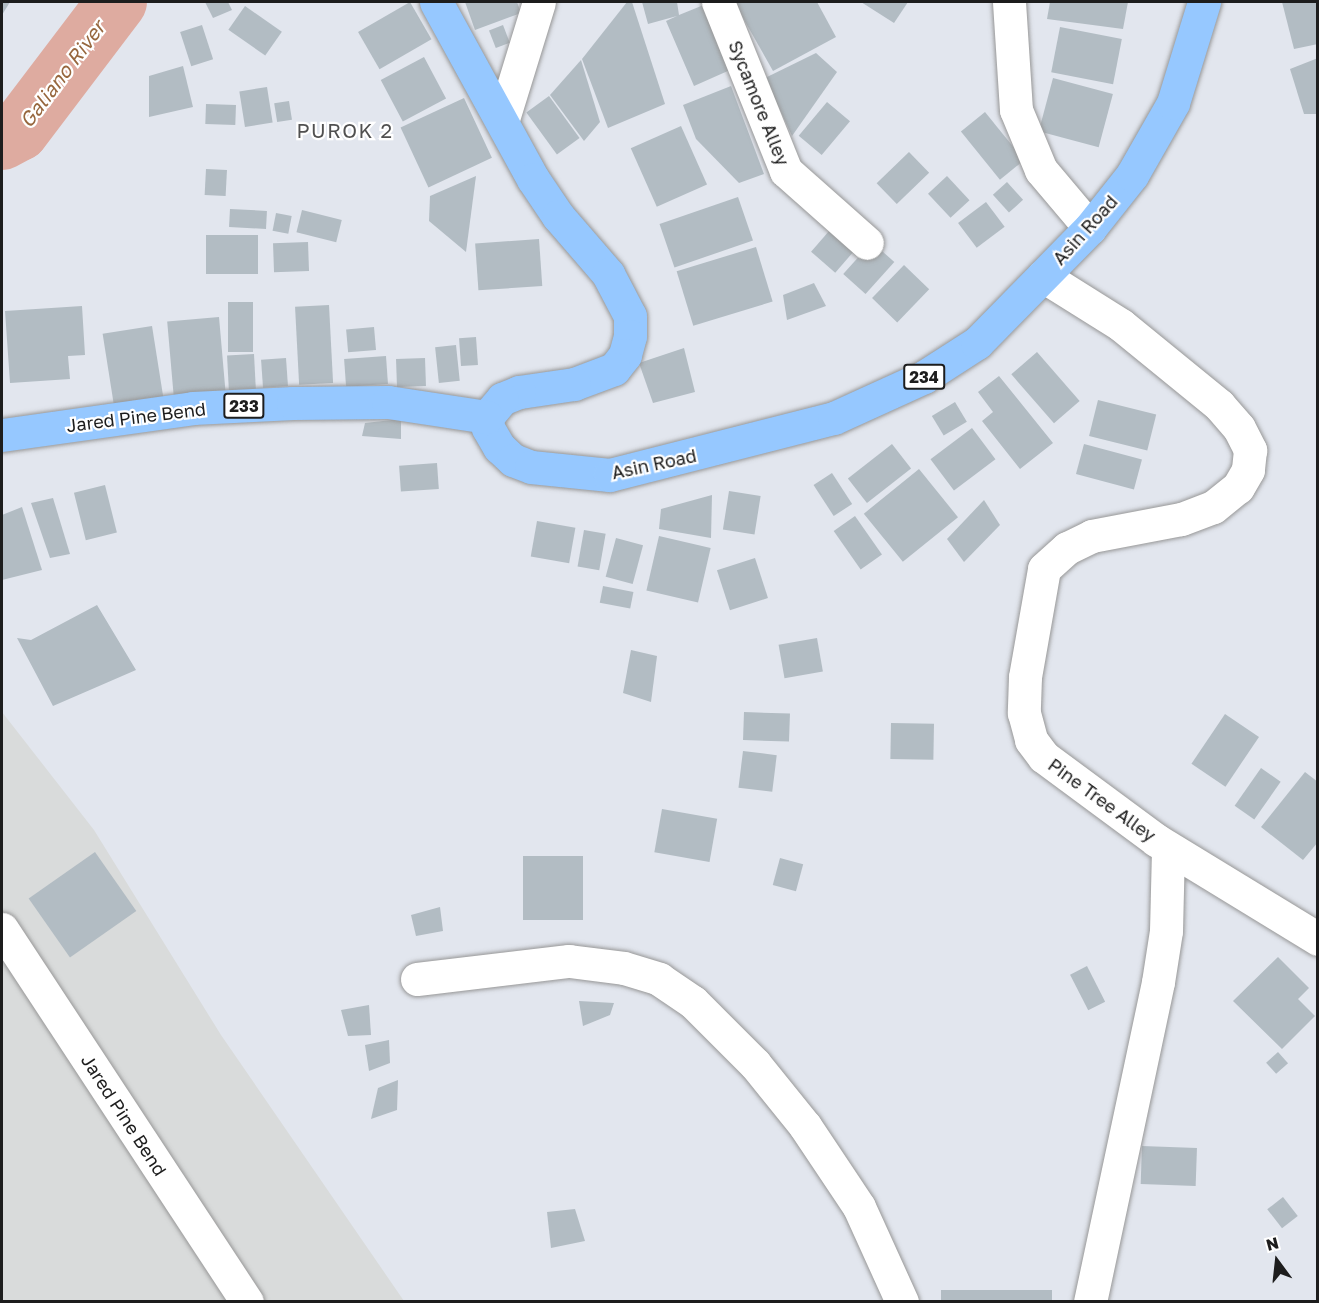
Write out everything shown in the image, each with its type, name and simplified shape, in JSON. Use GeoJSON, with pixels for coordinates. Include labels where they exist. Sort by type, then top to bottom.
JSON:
{"type":"FeatureCollection","features":[{"type":"Feature","properties":{"kind":"main road"},"geometry":{"type":"LineString","coordinates":[[436,2],[503,119],[533,179],[621,294],[630,316],[630,336],[625,355],[614,369],[574,384],[519,392],[502,399],[487,417]]}},
{"type":"Feature","properties":{"kind":"main road","name":"Asin Road"},"geometry":{"type":"LineString","coordinates":[[487,417],[488,428],[499,447],[513,460],[531,467],[610,475],[673,461],[834,418],[924,376],[977,343],[1090,228],[1132,174],[1173,103],[1204,2]]}},
{"type":"Feature","properties":{"kind":"main road","name":"Jared Pine Bend"},"geometry":{"type":"LineString","coordinates":[[2,435],[193,408],[293,404],[388,402],[487,417]]}},
{"type":"Feature","properties":{"kind":"street"},"geometry":{"type":"LineString","coordinates":[[503,119],[539,2]]}},
{"type":"Feature","properties":{"kind":"street","name":"Sycamore Alley"},"geometry":{"type":"LineString","coordinates":[[718,2],[786,171],[867,243]]}},
{"type":"Feature","properties":{"kind":"street"},"geometry":{"type":"LineString","coordinates":[[1009,2],[1016,110],[1041,170],[1090,228]]}},
{"type":"Feature","properties":{"kind":"street","name":"Pine Tree Alley"},"geometry":{"type":"LineString","coordinates":[[1042,276],[1121,325],[1219,405],[1239,429],[1250,450],[1248,470],[1239,487],[1213,507],[1181,519],[1092,536],[1067,548],[1044,569],[1036,599],[1024,677],[1023,713],[1031,740],[1044,758],[1168,848],[1317,939]]}},
{"type":"Feature","properties":{"kind":"street"},"geometry":{"type":"LineString","coordinates":[[1090,1302],[1158,982],[1166,931],[1168,848]]}},
{"type":"Feature","properties":{"kind":"street","name":"Jared Pine Bend"},"geometry":{"type":"LineString","coordinates":[[2,928],[247,1302]]}},
{"type":"Feature","properties":{"kind":"street"},"geometry":{"type":"LineString","coordinates":[[417,979],[568,961],[624,968],[659,979],[685,996],[755,1064],[805,1126],[859,1207],[902,1302]]}},
{"type":"Feature","properties":{"kind":"shaded area"},"geometry":{"type":"Polygon","coordinates":[[[2,712],[94,830],[221,1035],[404,1301],[2,1301],[2,712]]]}},
{"type":"Feature","properties":{"kind":"building"},"geometry":{"type":"Polygon","coordinates":[[[2,2],[10,2],[2,15],[2,2]]]}},
{"type":"Feature","properties":{"kind":"building"},"geometry":{"type":"Polygon","coordinates":[[[205,2],[228,2],[232,10],[213,18],[205,2]]]}},
{"type":"Feature","properties":{"kind":"building"},"geometry":{"type":"Polygon","coordinates":[[[410,2],[432,39],[380,69],[358,32],[410,2]]]}},
{"type":"Feature","properties":{"kind":"building"},"geometry":{"type":"Polygon","coordinates":[[[465,2],[517,2],[521,13],[475,30],[465,2]]]}},
{"type":"Feature","properties":{"kind":"building"},"geometry":{"type":"Polygon","coordinates":[[[627,2],[632,2],[665,104],[608,128],[582,59],[627,2]]]}},
{"type":"Feature","properties":{"kind":"building"},"geometry":{"type":"Polygon","coordinates":[[[642,2],[677,2],[679,15],[711,2],[739,66],[694,86],[666,21],[677,16],[648,24],[642,2]]]}},
{"type":"Feature","properties":{"kind":"building"},"geometry":{"type":"Polygon","coordinates":[[[734,2],[817,2],[836,37],[773,71],[734,2]]]}},
{"type":"Feature","properties":{"kind":"building"},"geometry":{"type":"Polygon","coordinates":[[[861,2],[908,2],[894,23],[861,2]]]}},
{"type":"Feature","properties":{"kind":"building"},"geometry":{"type":"Polygon","coordinates":[[[1050,2],[1128,2],[1123,29],[1047,19],[1050,2]]]}},
{"type":"Feature","properties":{"kind":"building"},"geometry":{"type":"Polygon","coordinates":[[[1282,2],[1318,2],[1318,44],[1294,49],[1282,2]]]}},
{"type":"Feature","properties":{"kind":"building"},"geometry":{"type":"Polygon","coordinates":[[[245,6],[282,32],[265,56],[228,30],[245,6]]]}},
{"type":"Feature","properties":{"kind":"building"},"geometry":{"type":"Polygon","coordinates":[[[202,25],[213,59],[191,66],[180,32],[202,25]]]}},
{"type":"Feature","properties":{"kind":"building"},"geometry":{"type":"Polygon","coordinates":[[[503,25],[510,43],[496,48],[489,30],[503,25]]]}},
{"type":"Feature","properties":{"kind":"building"},"geometry":{"type":"Polygon","coordinates":[[[1060,27],[1122,39],[1113,84],[1051,72],[1060,27]]]}},
{"type":"Feature","properties":{"kind":"building"},"geometry":{"type":"Polygon","coordinates":[[[816,53],[837,72],[792,136],[765,78],[816,53]]]}},
{"type":"Feature","properties":{"kind":"building"},"geometry":{"type":"Polygon","coordinates":[[[424,57],[446,98],[403,122],[381,80],[424,57]]]}},
{"type":"Feature","properties":{"kind":"building"},"geometry":{"type":"Polygon","coordinates":[[[1318,58],[1318,114],[1304,114],[1290,69],[1318,58]]]}},
{"type":"Feature","properties":{"kind":"building"},"geometry":{"type":"Polygon","coordinates":[[[581,60],[600,122],[584,141],[550,95],[581,60]]]}},
{"type":"Feature","properties":{"kind":"building"},"geometry":{"type":"Polygon","coordinates":[[[183,66],[193,107],[149,117],[149,76],[183,66]]]}},
{"type":"Feature","properties":{"kind":"building"},"geometry":{"type":"Polygon","coordinates":[[[1053,78],[1113,94],[1099,147],[1039,131],[1053,78]]]}},
{"type":"Feature","properties":{"kind":"building"},"geometry":{"type":"Polygon","coordinates":[[[731,86],[764,174],[739,183],[696,139],[683,105],[731,86]]]}},
{"type":"Feature","properties":{"kind":"building"},"geometry":{"type":"Polygon","coordinates":[[[267,87],[273,123],[245,127],[239,91],[267,87]]]}},
{"type":"Feature","properties":{"kind":"building"},"geometry":{"type":"Polygon","coordinates":[[[549,96],[580,138],[557,155],[526,112],[549,96]]]}},
{"type":"Feature","properties":{"kind":"building"},"geometry":{"type":"Polygon","coordinates":[[[464,98],[492,158],[428,187],[401,128],[464,98]]]}},
{"type":"Feature","properties":{"kind":"building"},"geometry":{"type":"Polygon","coordinates":[[[289,101],[292,120],[277,122],[274,103],[289,101]]]}},
{"type":"Feature","properties":{"kind":"building"},"geometry":{"type":"Polygon","coordinates":[[[827,102],[850,121],[822,155],[799,136],[827,102]]]}},
{"type":"Feature","properties":{"kind":"building"},"geometry":{"type":"Polygon","coordinates":[[[206,104],[236,105],[235,125],[205,124],[206,104]]]}},
{"type":"Feature","properties":{"kind":"building"},"geometry":{"type":"Polygon","coordinates":[[[985,112],[1024,160],[1000,180],[961,132],[985,112]]]}},
{"type":"Feature","properties":{"kind":"building"},"geometry":{"type":"Polygon","coordinates":[[[681,126],[707,184],[657,207],[631,148],[681,126]]]}},
{"type":"Feature","properties":{"kind":"building"},"geometry":{"type":"Polygon","coordinates":[[[909,152],[929,173],[897,204],[877,183],[909,152]]]}},
{"type":"Feature","properties":{"kind":"building"},"geometry":{"type":"Polygon","coordinates":[[[206,169],[227,170],[226,196],[205,195],[206,169]]]}},
{"type":"Feature","properties":{"kind":"building"},"geometry":{"type":"Polygon","coordinates":[[[476,176],[466,252],[429,221],[430,196],[476,176]]]}},
{"type":"Feature","properties":{"kind":"building"},"geometry":{"type":"Polygon","coordinates":[[[947,176],[970,200],[950,218],[928,194],[947,176]]]}},
{"type":"Feature","properties":{"kind":"building"},"geometry":{"type":"Polygon","coordinates":[[[1007,182],[1023,200],[1009,213],[993,195],[1007,182]]]}},
{"type":"Feature","properties":{"kind":"building"},"geometry":{"type":"Polygon","coordinates":[[[738,197],[753,240],[674,268],[660,224],[738,197]]]}},
{"type":"Feature","properties":{"kind":"building"},"geometry":{"type":"Polygon","coordinates":[[[986,202],[1005,227],[977,248],[958,223],[986,202]]]}},
{"type":"Feature","properties":{"kind":"building"},"geometry":{"type":"Polygon","coordinates":[[[230,209],[267,211],[266,229],[229,227],[230,209]]]}},
{"type":"Feature","properties":{"kind":"building"},"geometry":{"type":"Polygon","coordinates":[[[302,210],[342,220],[336,242],[296,232],[302,210]]]}},
{"type":"Feature","properties":{"kind":"building"},"geometry":{"type":"Polygon","coordinates":[[[276,213],[292,216],[288,234],[273,231],[276,213]]]}},
{"type":"Feature","properties":{"kind":"building"},"geometry":{"type":"Polygon","coordinates":[[[836,223],[860,244],[835,273],[811,252],[836,223]]]}},
{"type":"Feature","properties":{"kind":"building"},"geometry":{"type":"Polygon","coordinates":[[[206,235],[258,235],[258,274],[206,274],[206,235]]]}},
{"type":"Feature","properties":{"kind":"building"},"geometry":{"type":"Polygon","coordinates":[[[539,239],[542,286],[478,290],[475,243],[539,239]]]}},
{"type":"Feature","properties":{"kind":"building"},"geometry":{"type":"Polygon","coordinates":[[[308,242],[309,271],[274,272],[273,243],[308,242]]]}},
{"type":"Feature","properties":{"kind":"building"},"geometry":{"type":"Polygon","coordinates":[[[872,242],[894,262],[866,294],[843,274],[872,242]]]}},
{"type":"Feature","properties":{"kind":"building"},"geometry":{"type":"Polygon","coordinates":[[[756,247],[773,302],[693,326],[677,271],[756,247]]]}},
{"type":"Feature","properties":{"kind":"building"},"geometry":{"type":"Polygon","coordinates":[[[904,265],[929,289],[897,322],[872,298],[904,265]]]}},
{"type":"Feature","properties":{"kind":"building"},"geometry":{"type":"Polygon","coordinates":[[[814,283],[826,306],[787,320],[783,295],[814,283]]]}},
{"type":"Feature","properties":{"kind":"building"},"geometry":{"type":"Polygon","coordinates":[[[228,302],[253,302],[253,352],[228,352],[228,302]]]}},
{"type":"Feature","properties":{"kind":"building"},"geometry":{"type":"Polygon","coordinates":[[[329,305],[333,383],[299,385],[295,307],[329,305]]]}},
{"type":"Feature","properties":{"kind":"building"},"geometry":{"type":"Polygon","coordinates":[[[82,306],[85,355],[68,356],[70,379],[10,383],[5,311],[82,306]]]}},
{"type":"Feature","properties":{"kind":"building"},"geometry":{"type":"Polygon","coordinates":[[[219,317],[226,394],[174,398],[167,322],[219,317]]]}},
{"type":"Feature","properties":{"kind":"building"},"geometry":{"type":"Polygon","coordinates":[[[152,326],[164,399],[114,407],[103,334],[152,326]]]}},
{"type":"Feature","properties":{"kind":"building"},"geometry":{"type":"Polygon","coordinates":[[[374,327],[376,350],[348,352],[346,329],[374,327]]]}},
{"type":"Feature","properties":{"kind":"building"},"geometry":{"type":"Polygon","coordinates":[[[476,337],[478,365],[461,366],[459,338],[476,337]]]}},
{"type":"Feature","properties":{"kind":"building"},"geometry":{"type":"Polygon","coordinates":[[[456,345],[460,381],[439,383],[435,347],[456,345]]]}},
{"type":"Feature","properties":{"kind":"building"},"geometry":{"type":"Polygon","coordinates":[[[684,348],[695,392],[653,403],[639,363],[684,348]]]}},
{"type":"Feature","properties":{"kind":"building"},"geometry":{"type":"Polygon","coordinates":[[[1037,352],[1080,401],[1054,423],[1011,374],[1037,352]]]}},
{"type":"Feature","properties":{"kind":"building"},"geometry":{"type":"Polygon","coordinates":[[[254,354],[256,391],[229,392],[227,355],[254,354]]]}},
{"type":"Feature","properties":{"kind":"building"},"geometry":{"type":"Polygon","coordinates":[[[386,356],[388,384],[346,387],[344,359],[386,356]]]}},
{"type":"Feature","properties":{"kind":"building"},"geometry":{"type":"Polygon","coordinates":[[[286,358],[288,386],[263,388],[261,360],[286,358]]]}},
{"type":"Feature","properties":{"kind":"building"},"geometry":{"type":"Polygon","coordinates":[[[425,358],[426,386],[397,387],[396,359],[425,358]]]}},
{"type":"Feature","properties":{"kind":"building"},"geometry":{"type":"Polygon","coordinates":[[[999,376],[1053,443],[1020,469],[982,421],[993,412],[978,392],[999,376]]]}},
{"type":"Feature","properties":{"kind":"building"},"geometry":{"type":"Polygon","coordinates":[[[1098,400],[1156,415],[1147,450],[1089,436],[1098,400]]]}},
{"type":"Feature","properties":{"kind":"building"},"geometry":{"type":"Polygon","coordinates":[[[955,402],[967,422],[944,436],[932,416],[955,402]]]}},
{"type":"Feature","properties":{"kind":"building"},"geometry":{"type":"Polygon","coordinates":[[[401,419],[401,439],[362,436],[365,423],[401,419]]]}},
{"type":"Feature","properties":{"kind":"building"},"geometry":{"type":"Polygon","coordinates":[[[972,428],[995,459],[954,490],[930,459],[972,428]]]}},
{"type":"Feature","properties":{"kind":"building"},"geometry":{"type":"Polygon","coordinates":[[[892,444],[911,468],[867,503],[848,478],[892,444]]]}},
{"type":"Feature","properties":{"kind":"building"},"geometry":{"type":"Polygon","coordinates":[[[1084,444],[1142,460],[1134,489],[1076,474],[1084,444]]]}},
{"type":"Feature","properties":{"kind":"building"},"geometry":{"type":"Polygon","coordinates":[[[437,463],[439,489],[401,492],[399,466],[437,463]]]}},
{"type":"Feature","properties":{"kind":"building"},"geometry":{"type":"Polygon","coordinates":[[[919,469],[958,517],[903,562],[864,514],[919,469]]]}},
{"type":"Feature","properties":{"kind":"building"},"geometry":{"type":"Polygon","coordinates":[[[832,473],[852,504],[834,516],[814,485],[832,473]]]}},
{"type":"Feature","properties":{"kind":"building"},"geometry":{"type":"Polygon","coordinates":[[[105,485],[117,533],[86,540],[74,493],[105,485]]]}},
{"type":"Feature","properties":{"kind":"building"},"geometry":{"type":"Polygon","coordinates":[[[729,491],[761,496],[755,535],[723,530],[729,491]]]}},
{"type":"Feature","properties":{"kind":"building"},"geometry":{"type":"Polygon","coordinates":[[[712,495],[711,538],[659,529],[661,509],[712,495]]]}},
{"type":"Feature","properties":{"kind":"building"},"geometry":{"type":"Polygon","coordinates":[[[53,498],[70,554],[50,558],[31,503],[53,498]]]}},
{"type":"Feature","properties":{"kind":"building"},"geometry":{"type":"Polygon","coordinates":[[[984,500],[1000,525],[964,562],[947,539],[984,500]]]}},
{"type":"Feature","properties":{"kind":"building"},"geometry":{"type":"Polygon","coordinates":[[[22,507],[42,570],[2,580],[2,515],[22,507]]]}},
{"type":"Feature","properties":{"kind":"building"},"geometry":{"type":"Polygon","coordinates":[[[855,516],[882,555],[861,569],[834,531],[855,516]]]}},
{"type":"Feature","properties":{"kind":"building"},"geometry":{"type":"Polygon","coordinates":[[[537,521],[575,528],[569,563],[531,556],[537,521]]]}},
{"type":"Feature","properties":{"kind":"building"},"geometry":{"type":"Polygon","coordinates":[[[584,530],[606,534],[599,570],[578,566],[584,530]]]}},
{"type":"Feature","properties":{"kind":"building"},"geometry":{"type":"Polygon","coordinates":[[[659,536],[711,548],[698,602],[646,591],[659,536]]]}},
{"type":"Feature","properties":{"kind":"building"},"geometry":{"type":"Polygon","coordinates":[[[616,538],[643,545],[633,584],[606,577],[616,538]]]}},
{"type":"Feature","properties":{"kind":"building"},"geometry":{"type":"Polygon","coordinates":[[[755,558],[768,598],[730,610],[717,570],[755,558]]]}},
{"type":"Feature","properties":{"kind":"building"},"geometry":{"type":"Polygon","coordinates":[[[603,586],[633,592],[630,609],[600,603],[603,586]]]}},
{"type":"Feature","properties":{"kind":"building"},"geometry":{"type":"Polygon","coordinates":[[[97,605],[136,670],[53,706],[17,638],[31,640],[97,605]]]}},
{"type":"Feature","properties":{"kind":"building"},"geometry":{"type":"Polygon","coordinates":[[[817,638],[823,671],[784,678],[779,645],[817,638]]]}},
{"type":"Feature","properties":{"kind":"building"},"geometry":{"type":"Polygon","coordinates":[[[631,650],[657,656],[651,702],[623,693],[631,650]]]}},
{"type":"Feature","properties":{"kind":"building"},"geometry":{"type":"Polygon","coordinates":[[[744,712],[790,714],[789,742],[743,740],[744,712]]]}},
{"type":"Feature","properties":{"kind":"building"},"geometry":{"type":"Polygon","coordinates":[[[1225,714],[1259,737],[1225,787],[1191,764],[1225,714]]]}},
{"type":"Feature","properties":{"kind":"building"},"geometry":{"type":"Polygon","coordinates":[[[891,723],[934,724],[933,760],[890,759],[891,723]]]}},
{"type":"Feature","properties":{"kind":"building"},"geometry":{"type":"Polygon","coordinates":[[[743,751],[777,755],[772,792],[738,788],[743,751]]]}},
{"type":"Feature","properties":{"kind":"building"},"geometry":{"type":"Polygon","coordinates":[[[1261,768],[1281,782],[1254,819],[1235,806],[1261,768]]]}},
{"type":"Feature","properties":{"kind":"building"},"geometry":{"type":"Polygon","coordinates":[[[1305,772],[1318,782],[1318,842],[1303,860],[1261,827],[1305,772]]]}},
{"type":"Feature","properties":{"kind":"building"},"geometry":{"type":"Polygon","coordinates":[[[662,809],[717,819],[710,862],[654,852],[662,809]]]}},
{"type":"Feature","properties":{"kind":"building"},"geometry":{"type":"Polygon","coordinates":[[[95,852],[136,911],[70,957],[29,898],[95,852]]]}},
{"type":"Feature","properties":{"kind":"building"},"geometry":{"type":"Polygon","coordinates":[[[523,856],[583,856],[583,920],[523,920],[523,856]]]}},
{"type":"Feature","properties":{"kind":"building"},"geometry":{"type":"Polygon","coordinates":[[[780,858],[803,864],[796,891],[773,885],[780,858]]]}},
{"type":"Feature","properties":{"kind":"building"},"geometry":{"type":"Polygon","coordinates":[[[440,907],[443,931],[416,936],[411,915],[440,907]]]}},
{"type":"Feature","properties":{"kind":"building"},"geometry":{"type":"Polygon","coordinates":[[[1278,957],[1309,988],[1298,999],[1315,1016],[1282,1049],[1233,1001],[1278,957]]]}},
{"type":"Feature","properties":{"kind":"building"},"geometry":{"type":"Polygon","coordinates":[[[1087,966],[1105,1002],[1088,1010],[1070,975],[1087,966]]]}},
{"type":"Feature","properties":{"kind":"building"},"geometry":{"type":"Polygon","coordinates":[[[579,1001],[614,1003],[610,1015],[583,1026],[579,1001]]]}},
{"type":"Feature","properties":{"kind":"building"},"geometry":{"type":"Polygon","coordinates":[[[369,1005],[371,1035],[348,1036],[341,1010],[369,1005]]]}},
{"type":"Feature","properties":{"kind":"building"},"geometry":{"type":"Polygon","coordinates":[[[389,1040],[390,1063],[369,1071],[365,1045],[389,1040]]]}},
{"type":"Feature","properties":{"kind":"building"},"geometry":{"type":"Polygon","coordinates":[[[1278,1052],[1288,1063],[1276,1074],[1266,1063],[1278,1052]]]}},
{"type":"Feature","properties":{"kind":"building"},"geometry":{"type":"Polygon","coordinates":[[[398,1080],[397,1110],[371,1119],[378,1088],[398,1080]]]}},
{"type":"Feature","properties":{"kind":"building"},"geometry":{"type":"Polygon","coordinates":[[[1142,1146],[1197,1148],[1196,1186],[1141,1184],[1142,1146]]]}},
{"type":"Feature","properties":{"kind":"building"},"geometry":{"type":"Polygon","coordinates":[[[1283,1197],[1298,1216],[1282,1228],[1267,1209],[1283,1197]]]}},
{"type":"Feature","properties":{"kind":"building"},"geometry":{"type":"Polygon","coordinates":[[[575,1209],[585,1241],[551,1248],[547,1212],[575,1209]]]}},
{"type":"Feature","properties":{"kind":"building"},"geometry":{"type":"Polygon","coordinates":[[[941,1290],[1052,1290],[1052,1302],[941,1302],[941,1290]]]}},
{"type":"Feature","properties":{"kind":"waterway","name":"Galiano River"},"geometry":{"type":"LineString","coordinates":[[2,140],[19,131],[117,2]]}},
{"type":"Feature","properties":{"kind":"district","name":"PUROK 2"},"geometry":{"type":"Point","coordinates":[345,130]}}]}
